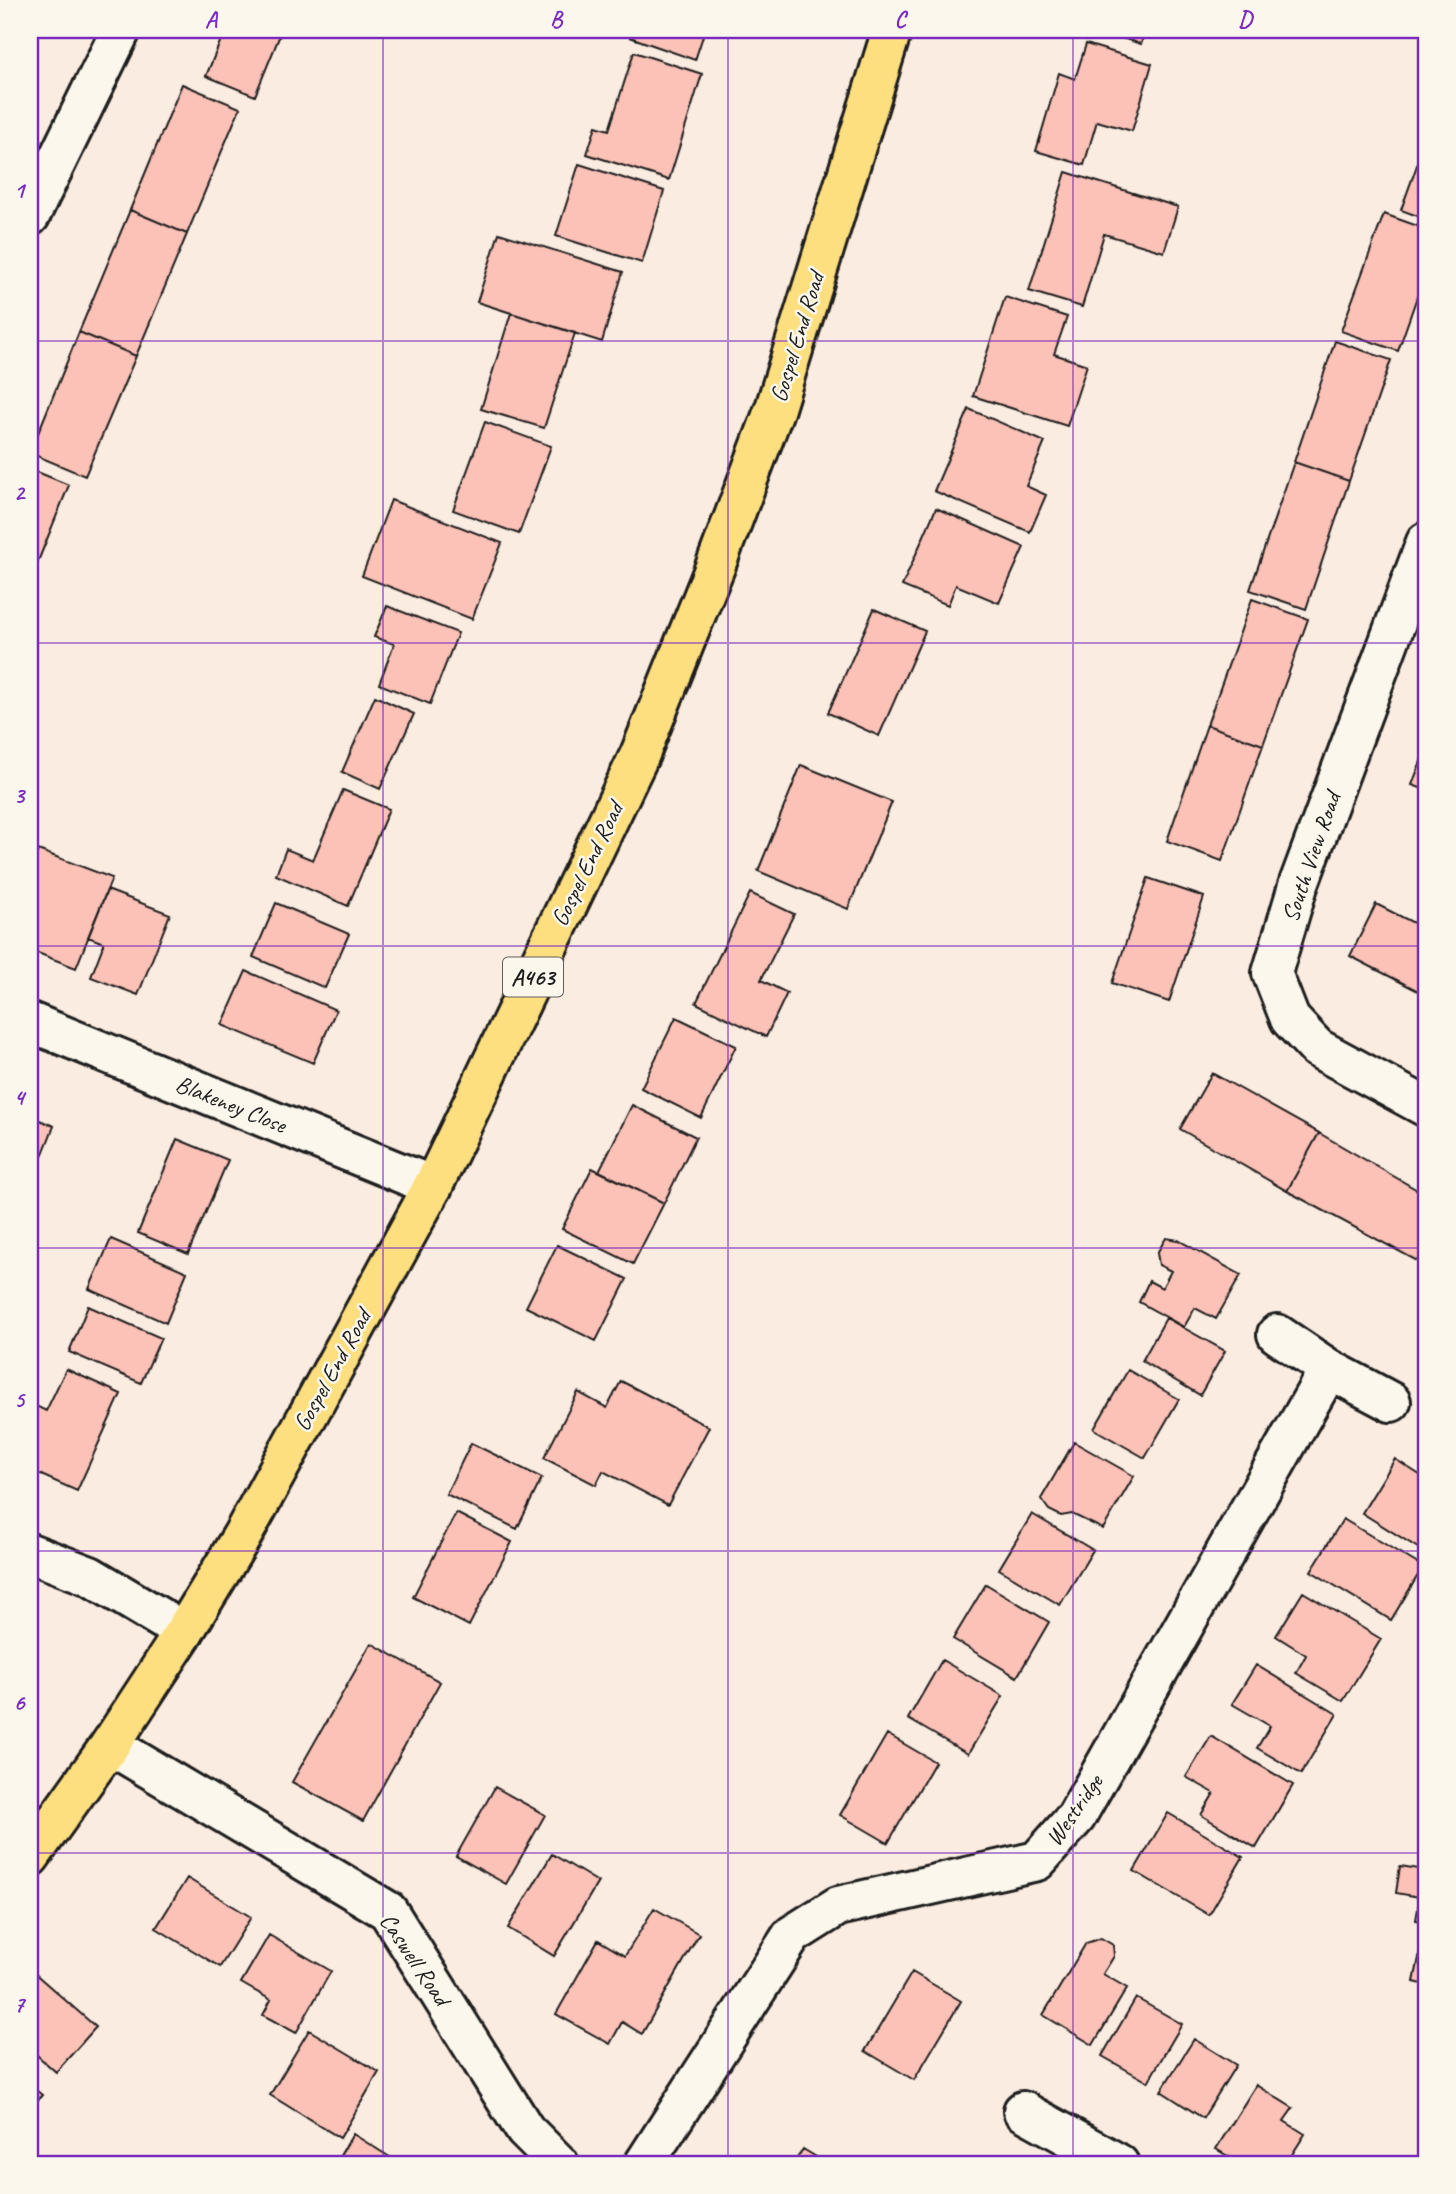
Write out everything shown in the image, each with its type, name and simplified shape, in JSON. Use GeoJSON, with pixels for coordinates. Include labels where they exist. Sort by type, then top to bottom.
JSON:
{"type":"FeatureCollection","features":[{"type":"Feature","properties":{"kind":"main road","name":"Gospel End Road"},"geometry":{"type":"LineString","coordinates":[[30,1857],[110,1745],[184,1632],[242,1536],[433,1186],[640,754],[775,408],[892,30]]}},
{"type":"Feature","properties":{"kind":"street"},"geometry":{"type":"LineString","coordinates":[[30,216],[121,30]]}},
{"type":"Feature","properties":{"kind":"street","name":"South View Road"},"geometry":{"type":"LineString","coordinates":[[1426,542],[1298,886],[1272,973],[1290,1019],[1317,1048],[1426,1107]]}},
{"type":"Feature","properties":{"kind":"street","name":"Blakeney Close"},"geometry":{"type":"LineString","coordinates":[[30,1022],[433,1186]]}},
{"type":"Feature","properties":{"kind":"street"},"geometry":{"type":"LineString","coordinates":[[1277,1334],[1329,1369],[1391,1402]]}},
{"type":"Feature","properties":{"kind":"street","name":"Westridge"},"geometry":{"type":"LineString","coordinates":[[644,2164],[792,1935],[838,1906],[1037,1861],[1076,1816],[1329,1369]]}},
{"type":"Feature","properties":{"kind":"street"},"geometry":{"type":"LineString","coordinates":[[30,1553],[90,1576],[184,1632]]}},
{"type":"Feature","properties":{"kind":"street","name":"Caswell Road"},"geometry":{"type":"LineString","coordinates":[[110,1745],[388,1911],[525,2130],[559,2164]]}},
{"type":"Feature","properties":{"kind":"street"},"geometry":{"type":"LineString","coordinates":[[1023,2111],[1119,2164]]}},
{"type":"Feature","properties":{"kind":"building"},"geometry":{"type":"Polygon","coordinates":[[[30,30],[40,30],[30,53],[30,30]]]}},
{"type":"Feature","properties":{"kind":"building"},"geometry":{"type":"Polygon","coordinates":[[[225,30],[282,30],[255,96],[206,76],[225,30]]]}},
{"type":"Feature","properties":{"kind":"building"},"geometry":{"type":"Polygon","coordinates":[[[632,30],[705,30],[695,60],[630,37],[632,30]]]}},
{"type":"Feature","properties":{"kind":"building"},"geometry":{"type":"Polygon","coordinates":[[[1096,30],[1145,30],[1141,44],[1096,30]]]}},
{"type":"Feature","properties":{"kind":"building"},"geometry":{"type":"Polygon","coordinates":[[[1086,44],[1152,64],[1132,131],[1097,121],[1084,165],[1036,151],[1059,73],[1075,79],[1086,44]]]}},
{"type":"Feature","properties":{"kind":"building"},"geometry":{"type":"Polygon","coordinates":[[[634,52],[702,74],[669,180],[587,154],[596,126],[609,130],[634,52]]]}},
{"type":"Feature","properties":{"kind":"building"},"geometry":{"type":"Polygon","coordinates":[[[182,84],[240,108],[187,234],[130,210],[182,84]]]}},
{"type":"Feature","properties":{"kind":"building"},"geometry":{"type":"Polygon","coordinates":[[[1426,140],[1426,219],[1401,210],[1426,140]]]}},
{"type":"Feature","properties":{"kind":"building"},"geometry":{"type":"Polygon","coordinates":[[[579,164],[664,191],[642,263],[556,236],[579,164]]]}},
{"type":"Feature","properties":{"kind":"building"},"geometry":{"type":"Polygon","coordinates":[[[1066,172],[1178,207],[1164,252],[1104,234],[1082,307],[1029,291],[1066,172]]]}},
{"type":"Feature","properties":{"kind":"building"},"geometry":{"type":"Polygon","coordinates":[[[130,210],[187,234],[136,356],[79,332],[130,210]]]}},
{"type":"Feature","properties":{"kind":"building"},"geometry":{"type":"Polygon","coordinates":[[[1384,214],[1426,229],[1426,271],[1398,351],[1341,331],[1384,214]]]}},
{"type":"Feature","properties":{"kind":"building"},"geometry":{"type":"Polygon","coordinates":[[[499,233],[623,272],[602,342],[477,302],[499,233]]]}},
{"type":"Feature","properties":{"kind":"building"},"geometry":{"type":"Polygon","coordinates":[[[1005,297],[1067,317],[1054,354],[1087,365],[1067,426],[973,396],[1005,297]]]}},
{"type":"Feature","properties":{"kind":"building"},"geometry":{"type":"Polygon","coordinates":[[[511,313],[575,333],[544,428],[481,409],[511,313]]]}},
{"type":"Feature","properties":{"kind":"building"},"geometry":{"type":"Polygon","coordinates":[[[79,332],[136,356],[85,476],[30,453],[79,332]]]}},
{"type":"Feature","properties":{"kind":"building"},"geometry":{"type":"Polygon","coordinates":[[[1335,341],[1391,360],[1349,481],[1294,462],[1335,341]]]}},
{"type":"Feature","properties":{"kind":"building"},"geometry":{"type":"Polygon","coordinates":[[[969,409],[1045,442],[1026,486],[1046,495],[1030,532],[934,491],[969,409]]]}},
{"type":"Feature","properties":{"kind":"building"},"geometry":{"type":"Polygon","coordinates":[[[485,422],[551,446],[519,534],[453,510],[485,422]]]}},
{"type":"Feature","properties":{"kind":"building"},"geometry":{"type":"Polygon","coordinates":[[[1294,462],[1349,481],[1306,609],[1250,590],[1294,462]]]}},
{"type":"Feature","properties":{"kind":"building"},"geometry":{"type":"Polygon","coordinates":[[[30,469],[69,485],[30,581],[30,469]]]}},
{"type":"Feature","properties":{"kind":"building"},"geometry":{"type":"Polygon","coordinates":[[[391,500],[502,543],[472,619],[362,576],[391,500]]]}},
{"type":"Feature","properties":{"kind":"building"},"geometry":{"type":"Polygon","coordinates":[[[936,508],[1024,547],[999,603],[956,585],[948,605],[902,586],[936,508]]]}},
{"type":"Feature","properties":{"kind":"building"},"geometry":{"type":"Polygon","coordinates":[[[1252,599],[1308,619],[1263,745],[1207,725],[1252,599]]]}},
{"type":"Feature","properties":{"kind":"building"},"geometry":{"type":"Polygon","coordinates":[[[387,606],[458,633],[430,704],[379,684],[394,644],[374,637],[387,606]]]}},
{"type":"Feature","properties":{"kind":"building"},"geometry":{"type":"Polygon","coordinates":[[[874,609],[925,631],[879,736],[828,713],[874,609]]]}},
{"type":"Feature","properties":{"kind":"building"},"geometry":{"type":"Polygon","coordinates":[[[375,696],[414,714],[380,789],[342,772],[375,696]]]}},
{"type":"Feature","properties":{"kind":"building"},"geometry":{"type":"Polygon","coordinates":[[[1207,725],[1263,745],[1222,861],[1167,841],[1207,725]]]}},
{"type":"Feature","properties":{"kind":"building"},"geometry":{"type":"Polygon","coordinates":[[[1426,748],[1426,790],[1412,785],[1426,748]]]}},
{"type":"Feature","properties":{"kind":"building"},"geometry":{"type":"Polygon","coordinates":[[[801,765],[892,802],[848,909],[758,871],[801,765]]]}},
{"type":"Feature","properties":{"kind":"building"},"geometry":{"type":"Polygon","coordinates":[[[343,790],[389,809],[348,906],[276,875],[286,849],[313,860],[343,790]]]}},
{"type":"Feature","properties":{"kind":"building"},"geometry":{"type":"Polygon","coordinates":[[[30,847],[38,850],[30,871],[30,847]]]}},
{"type":"Feature","properties":{"kind":"building"},"geometry":{"type":"Polygon","coordinates":[[[38,850],[112,878],[76,968],[30,950],[30,923],[35,911],[30,909],[30,871],[38,850]]]}},
{"type":"Feature","properties":{"kind":"building"},"geometry":{"type":"Polygon","coordinates":[[[1148,878],[1204,897],[1169,1002],[1112,983],[1148,878]]]}},
{"type":"Feature","properties":{"kind":"building"},"geometry":{"type":"Polygon","coordinates":[[[107,890],[170,914],[138,995],[91,977],[104,943],[88,937],[107,890]]]}},
{"type":"Feature","properties":{"kind":"building"},"geometry":{"type":"Polygon","coordinates":[[[750,893],[794,914],[761,980],[787,993],[766,1037],[696,1003],[750,893]]]}},
{"type":"Feature","properties":{"kind":"building"},"geometry":{"type":"Polygon","coordinates":[[[276,903],[349,934],[325,988],[253,957],[276,903]]]}},
{"type":"Feature","properties":{"kind":"building"},"geometry":{"type":"Polygon","coordinates":[[[1376,904],[1426,929],[1426,995],[1350,956],[1376,904]]]}},
{"type":"Feature","properties":{"kind":"building"},"geometry":{"type":"Polygon","coordinates":[[[246,971],[336,1010],[313,1063],[222,1025],[246,971]]]}},
{"type":"Feature","properties":{"kind":"building"},"geometry":{"type":"Polygon","coordinates":[[[676,1017],[736,1046],[701,1118],[641,1088],[676,1017]]]}},
{"type":"Feature","properties":{"kind":"building"},"geometry":{"type":"Polygon","coordinates":[[[1212,1073],[1319,1133],[1287,1191],[1180,1129],[1212,1073]]]}},
{"type":"Feature","properties":{"kind":"building"},"geometry":{"type":"Polygon","coordinates":[[[632,1105],[696,1137],[664,1203],[599,1171],[632,1105]]]}},
{"type":"Feature","properties":{"kind":"building"},"geometry":{"type":"Polygon","coordinates":[[[30,1116],[54,1126],[30,1186],[30,1116]]]}},
{"type":"Feature","properties":{"kind":"building"},"geometry":{"type":"Polygon","coordinates":[[[1319,1133],[1426,1195],[1426,1249],[1419,1262],[1287,1191],[1319,1133]]]}},
{"type":"Feature","properties":{"kind":"building"},"geometry":{"type":"Polygon","coordinates":[[[177,1139],[228,1160],[188,1254],[138,1233],[177,1139]]]}},
{"type":"Feature","properties":{"kind":"building"},"geometry":{"type":"Polygon","coordinates":[[[592,1168],[664,1203],[633,1264],[562,1229],[592,1168]]]}},
{"type":"Feature","properties":{"kind":"building"},"geometry":{"type":"Polygon","coordinates":[[[1166,1238],[1178,1240],[1241,1275],[1216,1319],[1195,1308],[1184,1327],[1139,1302],[1149,1281],[1162,1288],[1171,1271],[1159,1265],[1157,1253],[1166,1238]]]}},
{"type":"Feature","properties":{"kind":"building"},"geometry":{"type":"Polygon","coordinates":[[[111,1239],[187,1272],[166,1323],[89,1289],[111,1239]]]}},
{"type":"Feature","properties":{"kind":"building"},"geometry":{"type":"Polygon","coordinates":[[[557,1245],[627,1279],[596,1341],[526,1307],[557,1245]]]}},
{"type":"Feature","properties":{"kind":"building"},"geometry":{"type":"Polygon","coordinates":[[[88,1306],[161,1338],[141,1383],[69,1352],[88,1306]]]}},
{"type":"Feature","properties":{"kind":"building"},"geometry":{"type":"Polygon","coordinates":[[[1166,1318],[1225,1351],[1200,1395],[1142,1361],[1166,1318]]]}},
{"type":"Feature","properties":{"kind":"building"},"geometry":{"type":"Polygon","coordinates":[[[66,1369],[121,1394],[77,1491],[30,1470],[30,1403],[46,1411],[66,1369]]]}},
{"type":"Feature","properties":{"kind":"building"},"geometry":{"type":"Polygon","coordinates":[[[1128,1370],[1179,1399],[1145,1458],[1094,1429],[1128,1370]]]}},
{"type":"Feature","properties":{"kind":"building"},"geometry":{"type":"Polygon","coordinates":[[[621,1381],[709,1427],[668,1505],[603,1471],[596,1485],[544,1458],[578,1392],[607,1408],[621,1381]]]}},
{"type":"Feature","properties":{"kind":"building"},"geometry":{"type":"Polygon","coordinates":[[[1074,1442],[1134,1476],[1103,1529],[1072,1514],[1061,1516],[1049,1510],[1041,1499],[1074,1442]]]}},
{"type":"Feature","properties":{"kind":"building"},"geometry":{"type":"Polygon","coordinates":[[[471,1443],[542,1478],[517,1529],[446,1494],[471,1443]]]}},
{"type":"Feature","properties":{"kind":"building"},"geometry":{"type":"Polygon","coordinates":[[[1395,1459],[1426,1479],[1426,1553],[1362,1513],[1395,1459]]]}},
{"type":"Feature","properties":{"kind":"building"},"geometry":{"type":"Polygon","coordinates":[[[456,1513],[512,1542],[469,1626],[413,1597],[456,1513]]]}},
{"type":"Feature","properties":{"kind":"building"},"geometry":{"type":"Polygon","coordinates":[[[1032,1514],[1093,1550],[1060,1605],[999,1569],[1032,1514]]]}},
{"type":"Feature","properties":{"kind":"building"},"geometry":{"type":"Polygon","coordinates":[[[1343,1519],[1423,1567],[1391,1620],[1311,1571],[1343,1519]]]}},
{"type":"Feature","properties":{"kind":"building"},"geometry":{"type":"Polygon","coordinates":[[[986,1584],[1049,1622],[1017,1677],[953,1639],[986,1584]]]}},
{"type":"Feature","properties":{"kind":"building"},"geometry":{"type":"Polygon","coordinates":[[[1303,1592],[1381,1639],[1343,1701],[1296,1673],[1306,1655],[1276,1636],[1303,1592]]]}},
{"type":"Feature","properties":{"kind":"building"},"geometry":{"type":"Polygon","coordinates":[[[371,1643],[440,1682],[363,1821],[292,1782],[371,1643]]]}},
{"type":"Feature","properties":{"kind":"building"},"geometry":{"type":"Polygon","coordinates":[[[942,1660],[1003,1696],[968,1754],[908,1719],[942,1660]]]}},
{"type":"Feature","properties":{"kind":"building"},"geometry":{"type":"Polygon","coordinates":[[[1256,1665],[1337,1714],[1301,1774],[1257,1748],[1270,1726],[1232,1704],[1256,1665]]]}},
{"type":"Feature","properties":{"kind":"building"},"geometry":{"type":"Polygon","coordinates":[[[887,1734],[935,1762],[888,1843],[840,1815],[887,1734]]]}},
{"type":"Feature","properties":{"kind":"building"},"geometry":{"type":"Polygon","coordinates":[[[1211,1736],[1293,1785],[1256,1848],[1201,1815],[1214,1793],[1186,1777],[1211,1736]]]}},
{"type":"Feature","properties":{"kind":"building"},"geometry":{"type":"Polygon","coordinates":[[[495,1787],[545,1815],[506,1884],[456,1856],[495,1787]]]}},
{"type":"Feature","properties":{"kind":"building"},"geometry":{"type":"Polygon","coordinates":[[[1168,1813],[1243,1857],[1209,1915],[1134,1871],[1168,1813]]]}},
{"type":"Feature","properties":{"kind":"building"},"geometry":{"type":"Polygon","coordinates":[[[552,1854],[598,1882],[554,1956],[508,1928],[552,1854]]]}},
{"type":"Feature","properties":{"kind":"building"},"geometry":{"type":"Polygon","coordinates":[[[1400,1866],[1426,1870],[1426,1922],[1416,1920],[1420,1897],[1396,1893],[1400,1866]]]}},
{"type":"Feature","properties":{"kind":"building"},"geometry":{"type":"Polygon","coordinates":[[[187,1878],[251,1917],[220,1967],[156,1928],[187,1878]]]}},
{"type":"Feature","properties":{"kind":"building"},"geometry":{"type":"Polygon","coordinates":[[[654,1908],[699,1934],[642,2034],[622,2022],[610,2044],[556,2014],[598,1940],[625,1956],[654,1908]]]}},
{"type":"Feature","properties":{"kind":"building"},"geometry":{"type":"Polygon","coordinates":[[[1426,1933],[1426,1985],[1414,1982],[1426,1933]]]}},
{"type":"Feature","properties":{"kind":"building"},"geometry":{"type":"Polygon","coordinates":[[[269,1935],[331,1971],[296,2033],[263,2015],[271,2000],[241,1983],[269,1935]]]}},
{"type":"Feature","properties":{"kind":"building"},"geometry":{"type":"Polygon","coordinates":[[[1101,1938],[1113,1945],[1114,1956],[1103,1974],[1127,1988],[1093,2045],[1043,2015],[1086,1943],[1101,1938]]]}},
{"type":"Feature","properties":{"kind":"building"},"geometry":{"type":"Polygon","coordinates":[[[32,1971],[96,2027],[56,2072],[30,2049],[32,1971]]]}},
{"type":"Feature","properties":{"kind":"building"},"geometry":{"type":"Polygon","coordinates":[[[912,1972],[961,2001],[914,2080],[865,2051],[912,1972]]]}},
{"type":"Feature","properties":{"kind":"building"},"geometry":{"type":"Polygon","coordinates":[[[1136,1998],[1182,2024],[1148,2082],[1102,2056],[1136,1998]]]}},
{"type":"Feature","properties":{"kind":"building"},"geometry":{"type":"Polygon","coordinates":[[[309,2030],[379,2072],[340,2138],[270,2095],[309,2030]]]}},
{"type":"Feature","properties":{"kind":"building"},"geometry":{"type":"Polygon","coordinates":[[[1194,2039],[1236,2065],[1203,2118],[1161,2091],[1194,2039]]]}},
{"type":"Feature","properties":{"kind":"building"},"geometry":{"type":"Polygon","coordinates":[[[30,2085],[42,2095],[30,2109],[30,2085]]]}},
{"type":"Feature","properties":{"kind":"building"},"geometry":{"type":"Polygon","coordinates":[[[1256,2085],[1293,2108],[1284,2121],[1305,2134],[1286,2164],[1241,2164],[1216,2149],[1256,2085]]]}},
{"type":"Feature","properties":{"kind":"building"},"geometry":{"type":"Polygon","coordinates":[[[353,2134],[401,2164],[335,2164],[353,2134]]]}},
{"type":"Feature","properties":{"kind":"building"},"geometry":{"type":"Polygon","coordinates":[[[803,2149],[828,2164],[793,2164],[803,2149]]]}}]}
